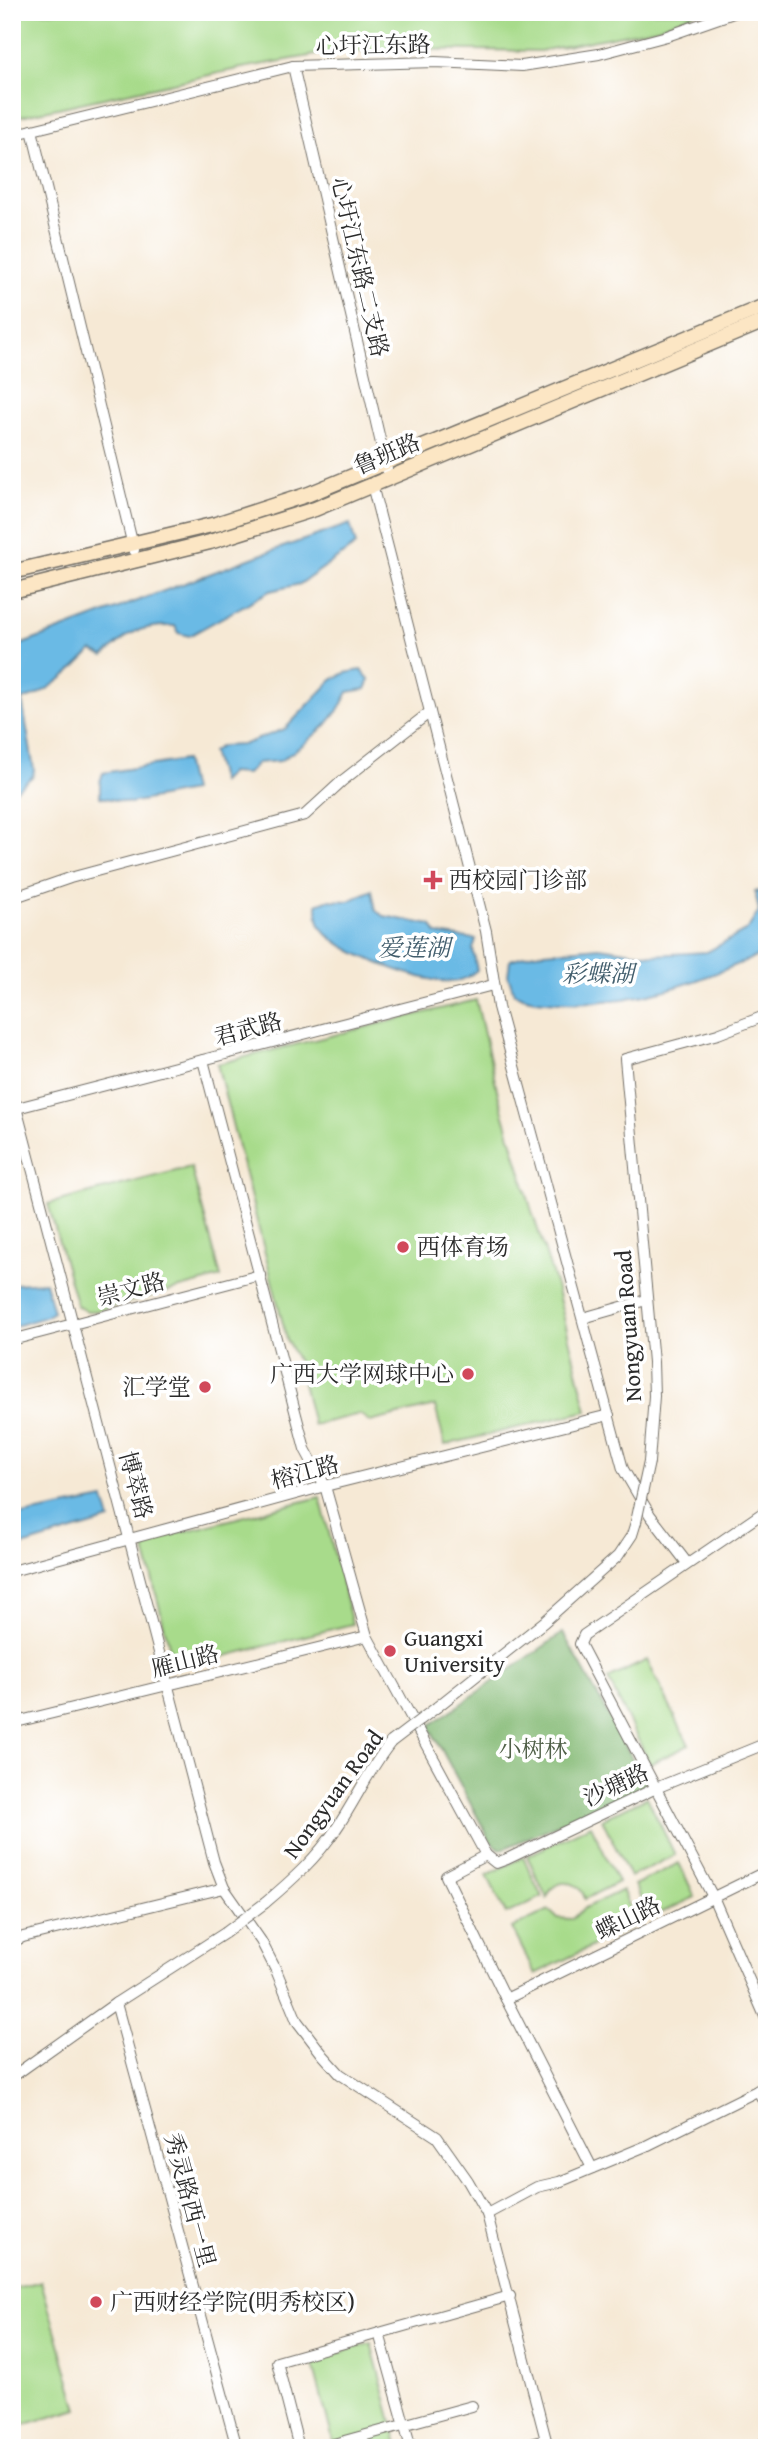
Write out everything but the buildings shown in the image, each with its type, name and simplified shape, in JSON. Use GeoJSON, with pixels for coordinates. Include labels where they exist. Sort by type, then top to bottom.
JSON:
{"type":"FeatureCollection","features":[{"type":"Feature","properties":{"kind":"main road","name":"鲁班路"},"geometry":{"type":"LineString","coordinates":[[12,572],[216,524],[309,494],[767,305]]}},
{"type":"Feature","properties":{"kind":"main road","name":"鲁班路"},"geometry":{"type":"LineString","coordinates":[[12,591],[236,534],[315,509],[767,320]]}},
{"type":"Feature","properties":{"kind":"street","name":"心圩江东路"},"geometry":{"type":"LineString","coordinates":[[12,135],[293,66],[435,62],[522,66],[599,54],[667,36],[736,12]]}},
{"type":"Feature","properties":{"kind":"street","name":"心圩江东路二支路"},"geometry":{"type":"LineString","coordinates":[[293,66],[389,478]]}},
{"type":"Feature","properties":{"kind":"street"},"geometry":{"type":"LineString","coordinates":[[32,130],[136,561]]}},
{"type":"Feature","properties":{"kind":"street"},"geometry":{"type":"LineString","coordinates":[[372,485],[486,931],[493,985],[623,1469],[635,1492],[687,1563]]}},
{"type":"Feature","properties":{"kind":"street"},"geometry":{"type":"LineString","coordinates":[[12,898],[70,878],[305,815],[342,781],[430,712]]}},
{"type":"Feature","properties":{"kind":"street","name":"君武路"},"geometry":{"type":"LineString","coordinates":[[14,1109],[493,985]]}},
{"type":"Feature","properties":{"kind":"street","name":"Nongyuan Road"},"geometry":{"type":"LineString","coordinates":[[12,2077],[265,1903],[323,1849],[378,1758],[391,1742],[544,1622],[618,1556],[632,1535],[636,1522],[649,1462],[654,1396],[625,1059],[718,1034],[767,1015]]}},
{"type":"Feature","properties":{"kind":"street"},"geometry":{"type":"LineString","coordinates":[[203,1060],[305,1449],[325,1486],[367,1636],[486,1856],[446,1876],[592,2168]]}},
{"type":"Feature","properties":{"kind":"street","name":"博萃路"},"geometry":{"type":"LineString","coordinates":[[12,1092],[14,1109],[211,1850],[224,1888],[261,1941],[297,2021],[323,2055],[341,2074],[437,2137],[487,2214],[549,2444]]}},
{"type":"Feature","properties":{"kind":"street","name":"崇文路"},"geometry":{"type":"LineString","coordinates":[[12,1340],[260,1275]]}},
{"type":"Feature","properties":{"kind":"street"},"geometry":{"type":"LineString","coordinates":[[583,1318],[646,1300]]}},
{"type":"Feature","properties":{"kind":"street","name":"榕江路"},"geometry":{"type":"LineString","coordinates":[[12,1571],[325,1486],[609,1415]]}},
{"type":"Feature","properties":{"kind":"street"},"geometry":{"type":"LineString","coordinates":[[767,1510],[584,1635],[580,1644],[713,1897],[767,2021]]}},
{"type":"Feature","properties":{"kind":"street","name":"雁山路"},"geometry":{"type":"LineString","coordinates":[[12,1723],[367,1636]]}},
{"type":"Feature","properties":{"kind":"street","name":"沙塘路"},"geometry":{"type":"LineString","coordinates":[[486,1856],[496,1863],[656,1788],[767,1743]]}},
{"type":"Feature","properties":{"kind":"street","name":"蝶山路"},"geometry":{"type":"LineString","coordinates":[[506,1999],[767,1871]]}},
{"type":"Feature","properties":{"kind":"street"},"geometry":{"type":"LineString","coordinates":[[12,1942],[23,1937],[224,1888]]}},
{"type":"Feature","properties":{"kind":"street","name":"秀灵路西一里"},"geometry":{"type":"LineString","coordinates":[[116,2003],[237,2448]]}},
{"type":"Feature","properties":{"kind":"street"},"geometry":{"type":"LineString","coordinates":[[487,2214],[537,2187],[559,2182],[646,2146],[762,2088],[767,2108]]}},
{"type":"Feature","properties":{"kind":"street"},"geometry":{"type":"LineString","coordinates":[[299,2448],[277,2362],[510,2296]]}},
{"type":"Feature","properties":{"kind":"street"},"geometry":{"type":"LineString","coordinates":[[379,2333],[411,2448]]}},
{"type":"Feature","properties":{"kind":"street"},"geometry":{"type":"LineString","coordinates":[[319,2448],[472,2406]]}},
{"type":"Feature","properties":{"kind":"street"},"geometry":{"type":"LineString","coordinates":[[517,2448],[549,2444]]}},
{"type":"Feature","properties":{"kind":"green space"},"geometry":{"type":"Polygon","coordinates":[[[12,12],[698,12],[658,28],[540,51],[389,49],[327,53],[242,68],[12,118],[12,12]]]}},
{"type":"Feature","properties":{"kind":"green space","name":"西体育场"},"geometry":{"type":"Polygon","coordinates":[[[476,1000],[499,1098],[556,1286],[587,1411],[445,1445],[435,1406],[370,1422],[360,1414],[313,1425],[298,1362],[287,1340],[217,1064],[476,1000]]]}},
{"type":"Feature","properties":{"kind":"green space"},"geometry":{"type":"Polygon","coordinates":[[[191,1167],[221,1277],[96,1311],[86,1311],[77,1306],[48,1204],[191,1167]]]}},
{"type":"Feature","properties":{"kind":"green space"},"geometry":{"type":"Polygon","coordinates":[[[320,1497],[352,1624],[175,1669],[143,1542],[320,1497]]]}},
{"type":"Feature","properties":{"kind":"green space","name":"小树林"},"geometry":{"type":"Polygon","coordinates":[[[563,1633],[647,1785],[503,1849],[498,1848],[491,1842],[429,1726],[563,1633]]]}},
{"type":"Feature","properties":{"kind":"green space"},"geometry":{"type":"Polygon","coordinates":[[[647,1660],[689,1745],[650,1764],[608,1679],[647,1660]]]}},
{"type":"Feature","properties":{"kind":"green space"},"geometry":{"type":"Polygon","coordinates":[[[647,1797],[675,1855],[630,1877],[602,1819],[647,1797]]]}},
{"type":"Feature","properties":{"kind":"green space"},"geometry":{"type":"Polygon","coordinates":[[[591,1825],[618,1882],[585,1899],[578,1887],[561,1884],[550,1891],[547,1898],[527,1856],[591,1825]]]}},
{"type":"Feature","properties":{"kind":"green space"},"geometry":{"type":"Polygon","coordinates":[[[523,1857],[542,1897],[506,1914],[487,1875],[523,1857]]]}},
{"type":"Feature","properties":{"kind":"green space"},"geometry":{"type":"Polygon","coordinates":[[[679,1863],[695,1897],[650,1918],[634,1885],[679,1863]]]}},
{"type":"Feature","properties":{"kind":"green space"},"geometry":{"type":"Polygon","coordinates":[[[622,1890],[638,1924],[535,1974],[512,1928],[549,1910],[557,1918],[572,1919],[583,1909],[622,1890]]]}},
{"type":"Feature","properties":{"kind":"green space"},"geometry":{"type":"Polygon","coordinates":[[[41,2281],[78,2409],[19,2426],[12,2403],[12,2289],[41,2281]]]}},
{"type":"Feature","properties":{"kind":"green space"},"geometry":{"type":"Polygon","coordinates":[[[371,2343],[399,2448],[335,2448],[312,2361],[371,2343]]]}},
{"type":"Feature","properties":{"kind":"water"},"geometry":{"type":"Polygon","coordinates":[[[350,524],[356,545],[300,584],[270,591],[189,636],[178,633],[175,626],[152,627],[135,632],[104,656],[92,651],[51,687],[22,700],[34,770],[33,776],[12,793],[12,648],[350,524]]]}},
{"type":"Feature","properties":{"kind":"water"},"geometry":{"type":"Polygon","coordinates":[[[361,670],[370,680],[366,689],[348,692],[326,725],[304,744],[280,761],[257,763],[247,774],[230,773],[221,782],[212,752],[221,746],[242,745],[285,729],[332,680],[345,673],[361,670]]]}},
{"type":"Feature","properties":{"kind":"water"},"geometry":{"type":"Polygon","coordinates":[[[185,760],[192,791],[130,803],[100,797],[103,773],[185,760]]]}},
{"type":"Feature","properties":{"kind":"water","name":"爱莲湖"},"geometry":{"type":"Polygon","coordinates":[[[372,890],[376,911],[384,916],[431,925],[437,934],[476,939],[473,949],[477,970],[458,981],[405,973],[361,956],[328,935],[319,923],[317,904],[327,900],[349,901],[372,890]]]}},
{"type":"Feature","properties":{"kind":"water","name":"彩蝶湖"},"geometry":{"type":"Polygon","coordinates":[[[755,891],[767,892],[767,952],[692,982],[641,996],[589,1002],[531,999],[514,993],[508,975],[510,960],[534,953],[599,947],[654,955],[707,952],[747,930],[759,911],[755,891]]]}},
{"type":"Feature","properties":{"kind":"water"},"geometry":{"type":"Polygon","coordinates":[[[45,1282],[53,1312],[12,1327],[12,1286],[45,1282]]]}},
{"type":"Feature","properties":{"kind":"water"},"geometry":{"type":"Polygon","coordinates":[[[104,1499],[110,1520],[12,1549],[12,1517],[104,1499]]]}},
{"type":"Feature","properties":{"kind":"place","name":"西校园门诊部"},"geometry":{"type":"Point","coordinates":[433,880]}},
{"type":"Feature","properties":{"kind":"place","name":"西体育场"},"geometry":{"type":"Point","coordinates":[403,1247]}},
{"type":"Feature","properties":{"kind":"place","name":"广西大学网球中心"},"geometry":{"type":"Point","coordinates":[468,1374]}},
{"type":"Feature","properties":{"kind":"place","name":"汇学堂"},"geometry":{"type":"Point","coordinates":[205,1387]}},
{"type":"Feature","properties":{"kind":"place","name":"Guangxi University"},"geometry":{"type":"Point","coordinates":[390,1651]}},
{"type":"Feature","properties":{"kind":"place","name":"广西财经学院(明秀校区)"},"geometry":{"type":"Point","coordinates":[96,2302]}}]}
